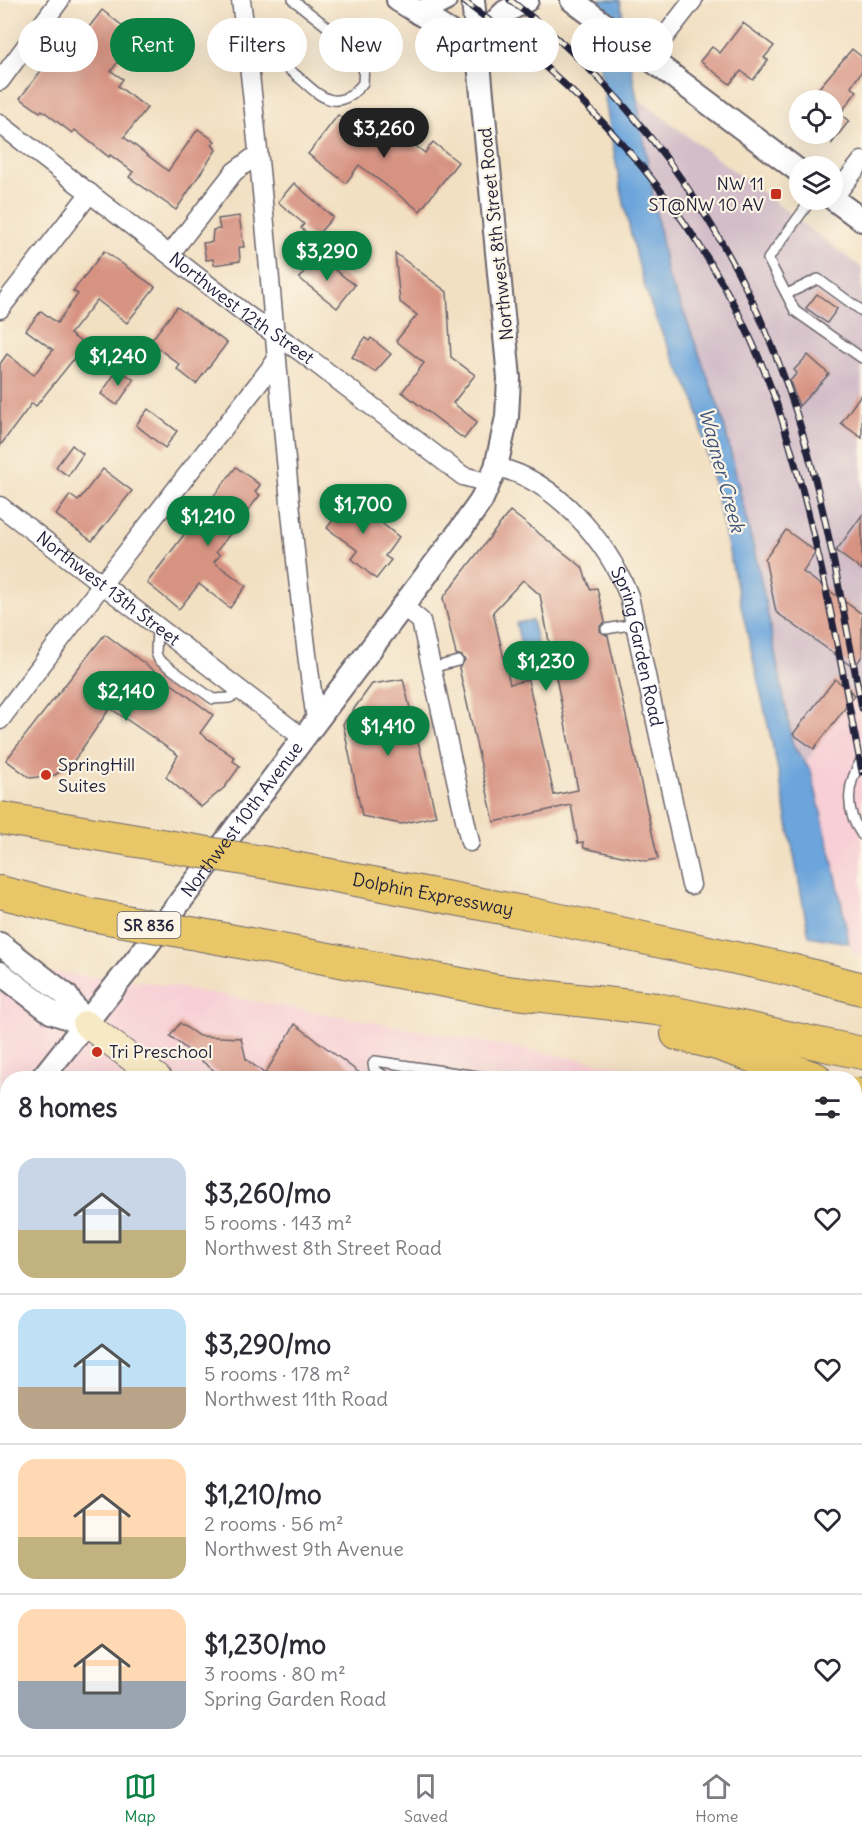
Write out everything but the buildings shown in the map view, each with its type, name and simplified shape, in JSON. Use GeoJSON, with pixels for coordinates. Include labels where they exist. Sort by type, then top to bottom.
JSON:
{"type":"FeatureCollection","features":[{"type":"Feature","properties":{"kind":"highway","name":"Dolphin Expressway"},"geometry":{"type":"LineString","coordinates":[[0,818],[268,863],[438,895],[791,970],[862,989]]}},
{"type":"Feature","properties":{"kind":"highway","name":"SR 836"},"geometry":{"type":"LineString","coordinates":[[0,892],[86,914],[498,991]]}},
{"type":"Feature","properties":{"kind":"highway"},"geometry":{"type":"LineString","coordinates":[[0,906],[86,914]]}},
{"type":"Feature","properties":{"kind":"highway"},"geometry":{"type":"LineString","coordinates":[[791,970],[862,967]]}},
{"type":"Feature","properties":{"kind":"highway"},"geometry":{"type":"LineString","coordinates":[[498,991],[657,1009],[862,1053]]}},
{"type":"Feature","properties":{"kind":"highway"},"geometry":{"type":"LineString","coordinates":[[498,991],[717,1044],[795,1071]]}},
{"type":"Feature","properties":{"kind":"main road"},"geometry":{"type":"LineString","coordinates":[[86,1024],[149,1071]]}},
{"type":"Feature","properties":{"kind":"street"},"geometry":{"type":"LineString","coordinates":[[0,81],[60,0]]}},
{"type":"Feature","properties":{"kind":"street"},"geometry":{"type":"LineString","coordinates":[[241,0],[243,18]]}},
{"type":"Feature","properties":{"kind":"street"},"geometry":{"type":"LineString","coordinates":[[398,0],[428,18]]}},
{"type":"Feature","properties":{"kind":"street"},"geometry":{"type":"LineString","coordinates":[[419,13],[445,0]]}},
{"type":"Feature","properties":{"kind":"street","name":"Northwest 8th Street Road"},"geometry":{"type":"LineString","coordinates":[[472,0],[474,18]]}},
{"type":"Feature","properties":{"kind":"street"},"geometry":{"type":"LineString","coordinates":[[500,18],[505,12],[527,0]]}},
{"type":"Feature","properties":{"kind":"street"},"geometry":{"type":"LineString","coordinates":[[673,20],[693,0]]}},
{"type":"Feature","properties":{"kind":"street"},"geometry":{"type":"LineString","coordinates":[[578,5],[595,18]]}},
{"type":"Feature","properties":{"kind":"street"},"geometry":{"type":"LineString","coordinates":[[250,72],[309,729]]}},
{"type":"Feature","properties":{"kind":"street","name":"Northwest 8th Street Road"},"geometry":{"type":"LineString","coordinates":[[480,72],[509,378],[507,417],[493,475]]}},
{"type":"Feature","properties":{"kind":"street"},"geometry":{"type":"LineString","coordinates":[[666,72],[789,164]]}},
{"type":"Feature","properties":{"kind":"street","name":"Northwest 12th Street"},"geometry":{"type":"LineString","coordinates":[[0,124],[463,476],[493,475]]}},
{"type":"Feature","properties":{"kind":"street"},"geometry":{"type":"LineString","coordinates":[[170,254],[234,172],[258,154]]}},
{"type":"Feature","properties":{"kind":"street"},"geometry":{"type":"LineString","coordinates":[[843,185],[862,161]]}},
{"type":"Feature","properties":{"kind":"street"},"geometry":{"type":"LineString","coordinates":[[0,309],[90,193]]}},
{"type":"Feature","properties":{"kind":"street"},"geometry":{"type":"LineString","coordinates":[[843,206],[862,220]]}},
{"type":"Feature","properties":{"kind":"street"},"geometry":{"type":"LineString","coordinates":[[0,720],[276,361]]}},
{"type":"Feature","properties":{"kind":"street","name":"Northwest 10th Avenue"},"geometry":{"type":"LineString","coordinates":[[48,1071],[86,1024],[464,525],[493,475]]}},
{"type":"Feature","properties":{"kind":"street","name":"Spring Garden Road"},"geometry":{"type":"LineString","coordinates":[[493,475],[525,475],[589,528],[620,573],[629,596],[691,885]]}},
{"type":"Feature","properties":{"kind":"street","name":"Northwest 13th Street"},"geometry":{"type":"LineString","coordinates":[[0,506],[243,692],[309,729]]}},
{"type":"Feature","properties":{"kind":"street"},"geometry":{"type":"LineString","coordinates":[[403,606],[421,621],[470,842]]}},
{"type":"Feature","properties":{"kind":"street"},"geometry":{"type":"LineString","coordinates":[[0,944],[66,995],[86,1024]]}},
{"type":"Feature","properties":{"kind":"street"},"geometry":{"type":"LineString","coordinates":[[0,974],[51,1012],[86,1024]]}},
{"type":"Feature","properties":{"kind":"lane"},"geometry":{"type":"LineString","coordinates":[[291,72],[322,96],[334,102],[346,99],[356,92],[363,83],[365,74],[357,50],[293,0]]}},
{"type":"Feature","properties":{"kind":"lane"},"geometry":{"type":"LineString","coordinates":[[804,210],[768,260],[795,311],[862,358]]}},
{"type":"Feature","properties":{"kind":"lane"},"geometry":{"type":"LineString","coordinates":[[787,294],[818,279],[862,311]]}},
{"type":"Feature","properties":{"kind":"lane"},"geometry":{"type":"LineString","coordinates":[[606,629],[634,624]]}},
{"type":"Feature","properties":{"kind":"lane"},"geometry":{"type":"LineString","coordinates":[[157,627],[156,653],[159,660],[213,699],[229,698],[243,692]]}},
{"type":"Feature","properties":{"kind":"lane"},"geometry":{"type":"LineString","coordinates":[[431,668],[458,661]]}},
{"type":"Feature","properties":{"kind":"lane"},"geometry":{"type":"LineString","coordinates":[[862,759],[852,775],[849,800],[856,827],[862,835]]}},
{"type":"Feature","properties":{"kind":"lane"},"geometry":{"type":"LineString","coordinates":[[377,1071],[374,1069],[375,1062],[440,1071]]}},
{"type":"Feature","properties":{"kind":"shaded area"},"geometry":{"type":"Polygon","coordinates":[[[636,97],[862,268],[862,684],[805,763],[793,746],[761,580],[722,416],[667,275],[636,97]]]}},
{"type":"Feature","properties":{"kind":"shaded area"},"geometry":{"type":"Polygon","coordinates":[[[862,684],[862,956],[852,954],[811,772],[805,763],[862,684]]]}},
{"type":"Feature","properties":{"kind":"shaded area"},"geometry":{"type":"Polygon","coordinates":[[[0,968],[148,982],[656,1071],[0,1071],[0,968]]]}},
{"type":"Feature","properties":{"kind":"water","name":"Wagner Creek"},"geometry":{"type":"Polygon","coordinates":[[[589,0],[620,0],[623,18],[592,18],[589,0]]]}},
{"type":"Feature","properties":{"kind":"water","name":"Wagner Creek"},"geometry":{"type":"Polygon","coordinates":[[[601,72],[632,72],[667,275],[684,313],[722,416],[761,580],[793,746],[811,771],[837,880],[849,943],[809,936],[777,765],[695,401],[648,297],[629,224],[601,72]]]}},
{"type":"Feature","properties":{"kind":"water"},"geometry":{"type":"Polygon","coordinates":[[[532,620],[542,666],[526,669],[516,623],[532,620]]]}},
{"type":"Feature","properties":{"kind":"railway"},"geometry":{"type":"LineString","coordinates":[[462,0],[516,41],[614,134],[657,186],[696,240],[730,298],[759,359],[796,466],[827,596],[862,772]]}},
{"type":"Feature","properties":{"kind":"railway"},"geometry":{"type":"LineString","coordinates":[[510,0],[560,41],[648,134],[686,185],[720,240],[750,296],[776,355],[808,451],[834,561],[862,708]]}},
{"type":"Feature","properties":{"kind":"place","name":"NW 11 ST@NW 10 AV"},"geometry":{"type":"Point","coordinates":[776,194]}},
{"type":"Feature","properties":{"kind":"place","name":"SpringHill Suites"},"geometry":{"type":"Point","coordinates":[46,775]}},
{"type":"Feature","properties":{"kind":"place","name":"Tri Preschool"},"geometry":{"type":"Point","coordinates":[97,1052]}}]}
